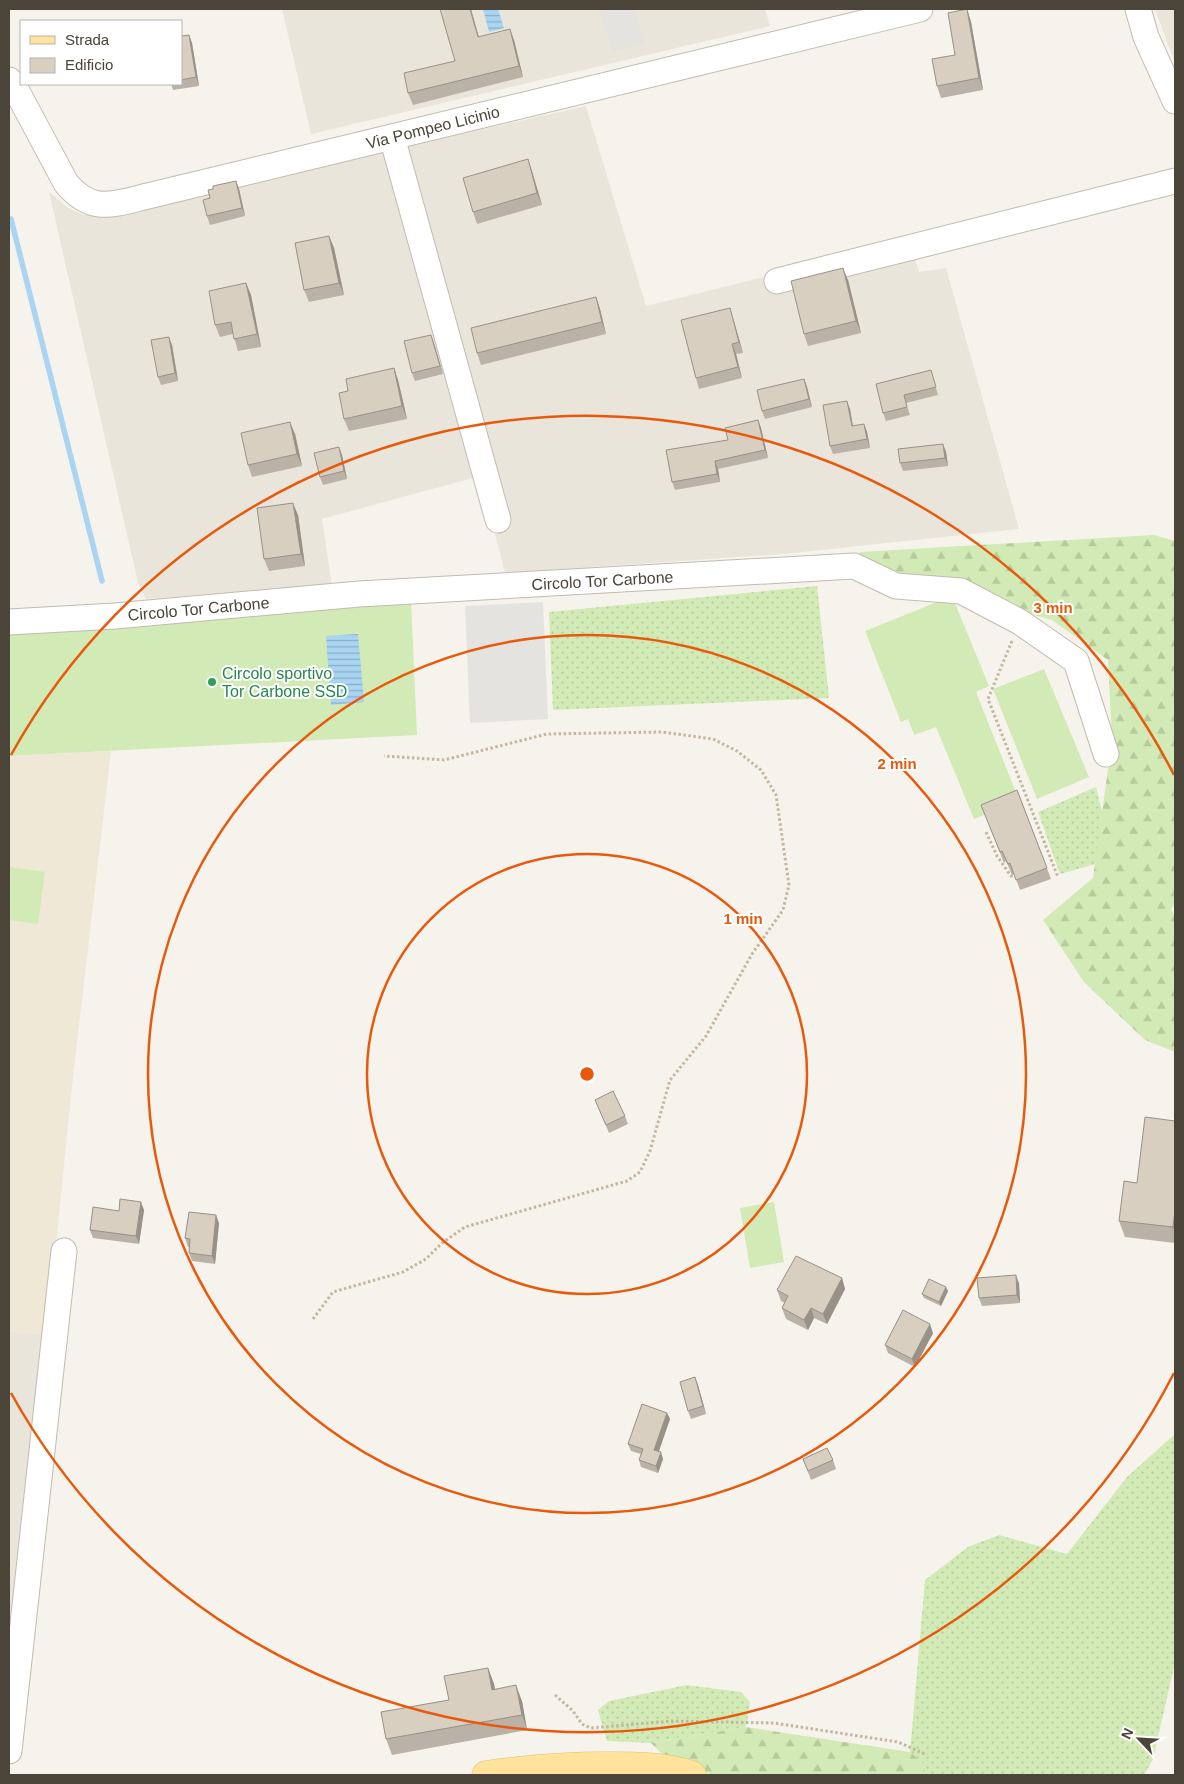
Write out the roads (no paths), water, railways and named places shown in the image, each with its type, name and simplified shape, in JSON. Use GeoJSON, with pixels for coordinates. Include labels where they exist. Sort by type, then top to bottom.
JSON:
{"type":"FeatureCollection","features":[{"type":"Feature","properties":{"kind":"main road"},"geometry":{"type":"LineString","coordinates":[[486,1775],[559,1767],[624,1766],[667,1768],[692,1775]]}},
{"type":"Feature","properties":{"kind":"street","name":"Via Pompeo Licinio"},"geometry":{"type":"LineString","coordinates":[[9,80],[13,84],[66,183],[86,201],[99,205],[118,203],[920,9]]}},
{"type":"Feature","properties":{"kind":"street"},"geometry":{"type":"LineString","coordinates":[[1138,9],[1146,37],[1175,101]]}},
{"type":"Feature","properties":{"kind":"street"},"geometry":{"type":"LineString","coordinates":[[392,136],[498,520]]}},
{"type":"Feature","properties":{"kind":"street"},"geometry":{"type":"LineString","coordinates":[[778,281],[1166,185],[1175,181]]}},
{"type":"Feature","properties":{"kind":"street","name":"Circolo Tor Carbone"},"geometry":{"type":"LineString","coordinates":[[9,622],[115,616],[359,594],[854,566],[896,586],[961,591],[1020,622],[1076,661],[1106,754]]}},
{"type":"Feature","properties":{"kind":"street"},"geometry":{"type":"LineString","coordinates":[[9,1751],[64,1250]]}},
{"type":"Feature","properties":{"kind":"water"},"geometry":{"type":"Polygon","coordinates":[[[483,9],[498,9],[504,28],[489,32],[483,9]]]}},
{"type":"Feature","properties":{"kind":"water"},"geometry":{"type":"Polygon","coordinates":[[[358,634],[364,702],[331,705],[326,636],[358,634]]]}},
{"type":"Feature","properties":{"kind":"waterway"},"geometry":{"type":"LineString","coordinates":[[11,219],[102,581]]}},
{"type":"Feature","properties":{"kind":"place","name":"Circolo sportivo Tor Carbone SSD"},"geometry":{"type":"Point","coordinates":[212,682]}}]}
